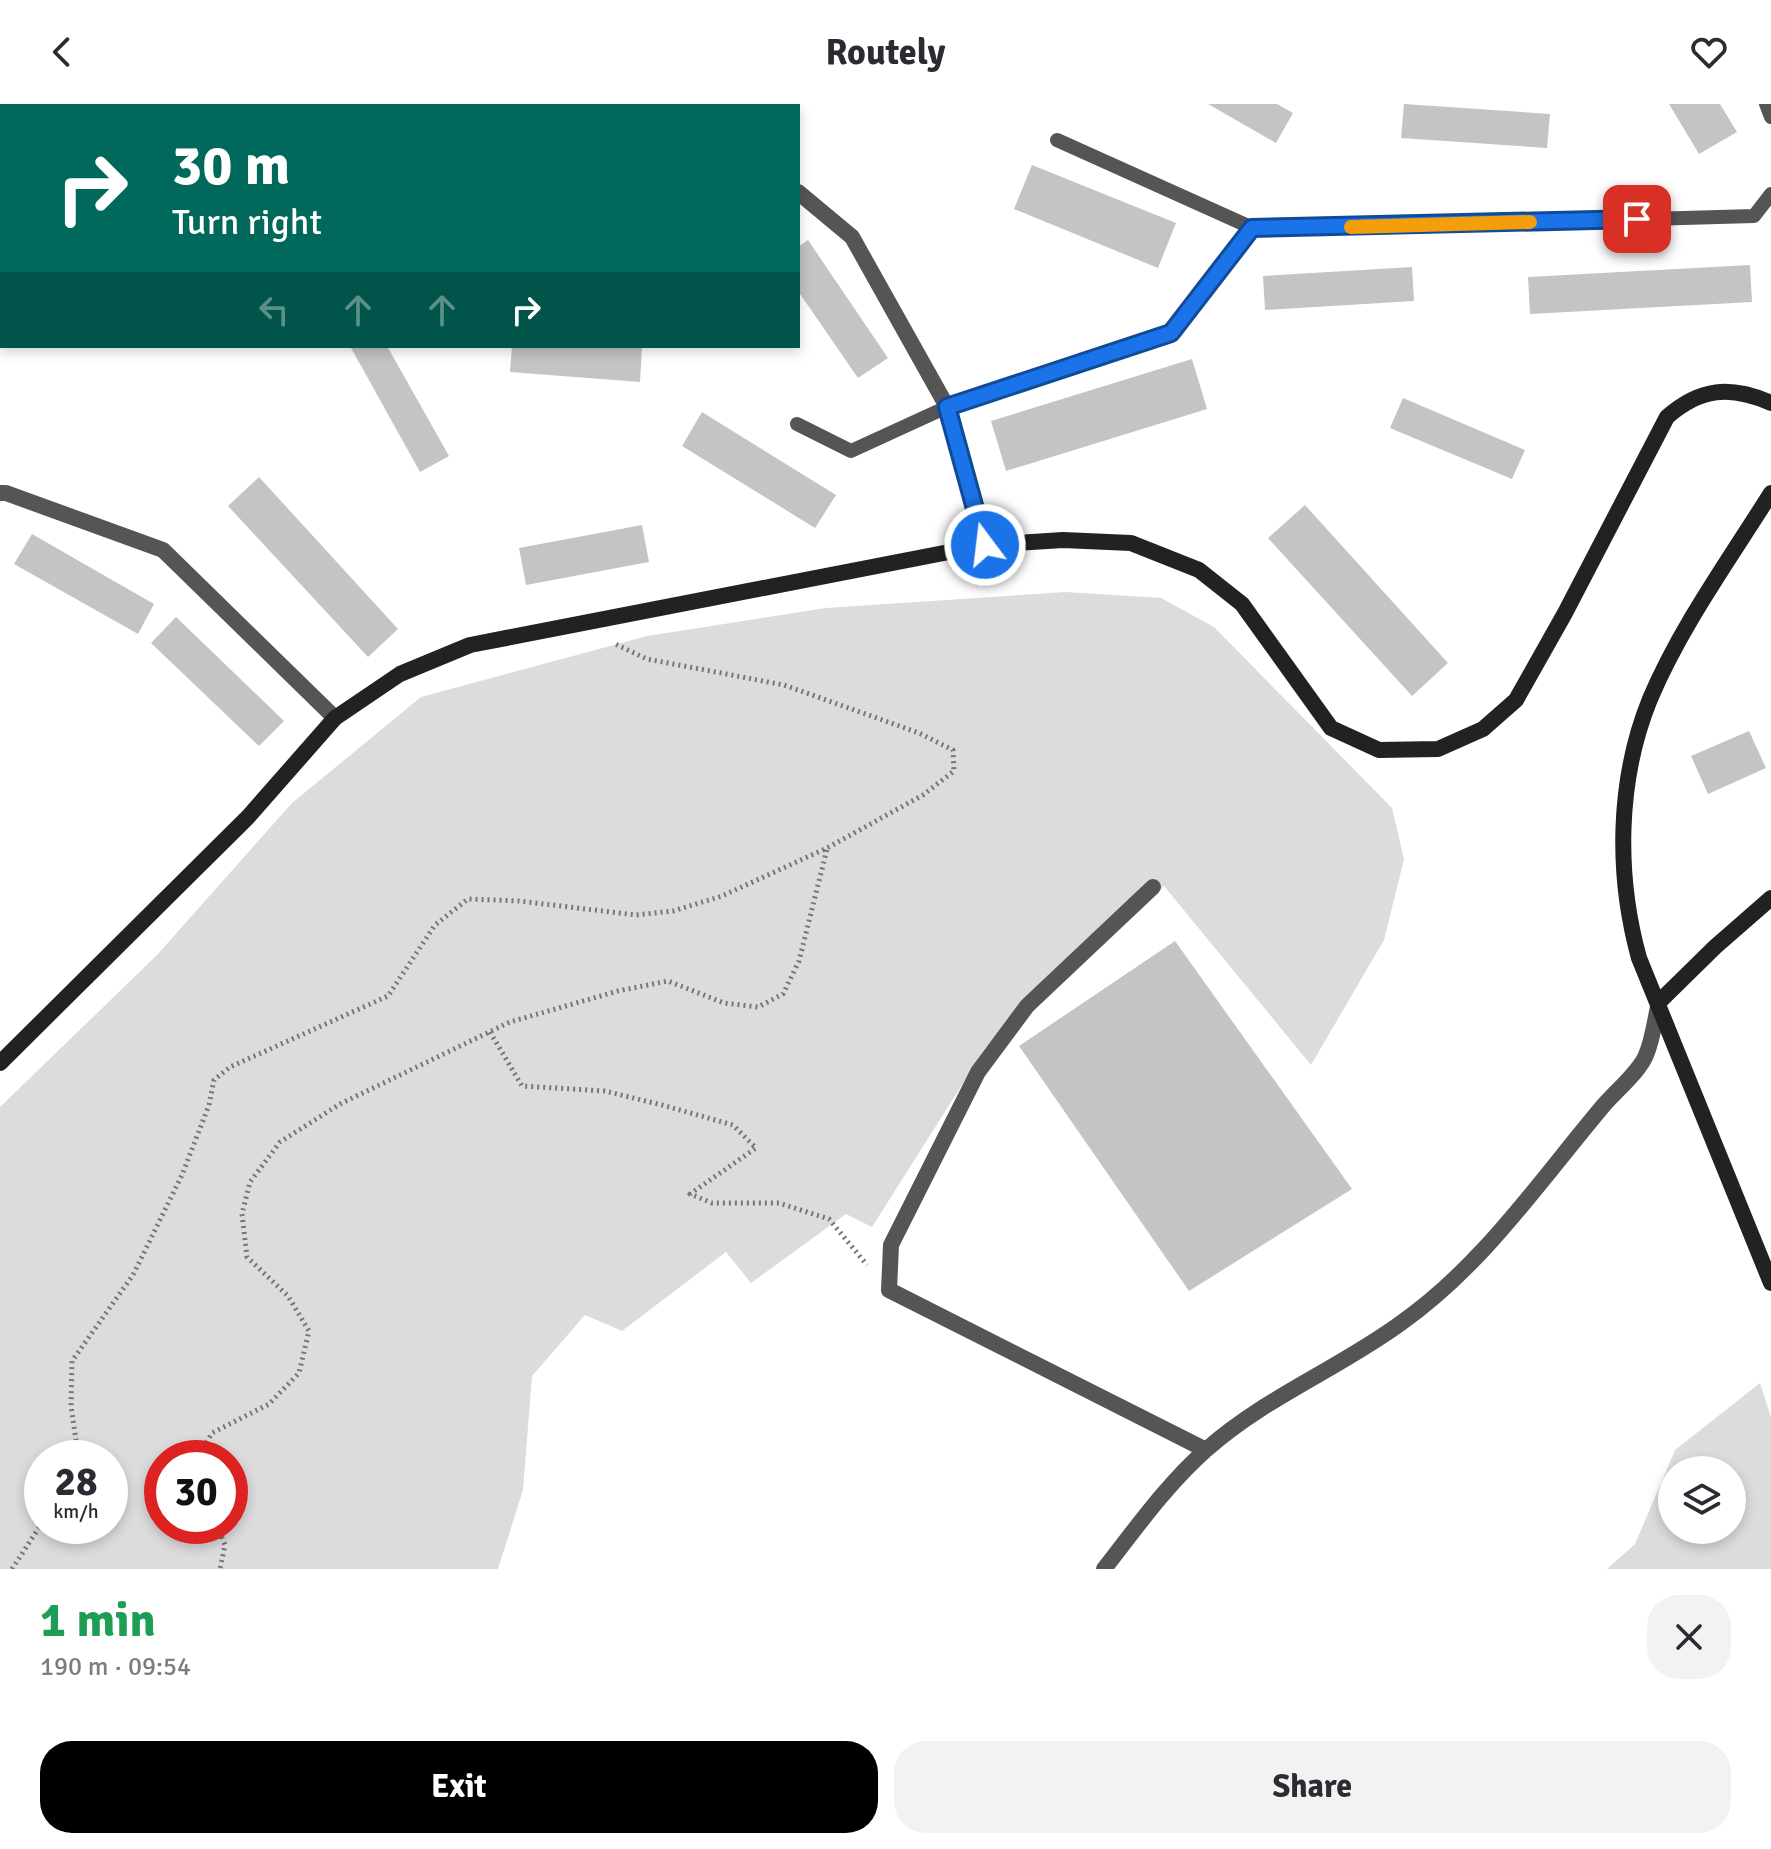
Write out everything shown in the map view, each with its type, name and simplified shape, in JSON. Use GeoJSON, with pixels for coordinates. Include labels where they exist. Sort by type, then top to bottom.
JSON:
{"type":"FeatureCollection","features":[{"type":"Feature","properties":{"kind":"street"},"geometry":{"type":"LineString","coordinates":[[800,194],[852,237],[947,407],[985,545]]}},
{"type":"Feature","properties":{"kind":"street"},"geometry":{"type":"LineString","coordinates":[[0,1063],[248,817],[335,718],[400,674],[470,645],[985,545],[1063,540],[1131,543],[1199,570],[1242,604],[1331,728],[1379,750],[1438,749],[1483,729],[1516,700],[1667,417],[1684,403],[1708,392],[1754,395],[1771,403]]}},
{"type":"Feature","properties":{"kind":"street"},"geometry":{"type":"LineString","coordinates":[[0,493],[163,550],[335,718]]}},
{"type":"Feature","properties":{"kind":"street"},"geometry":{"type":"LineString","coordinates":[[1771,493],[1683,631],[1649,702],[1633,763],[1625,813],[1625,888],[1629,921],[1639,958],[1771,1283]]}},
{"type":"Feature","properties":{"kind":"street"},"geometry":{"type":"LineString","coordinates":[[1153,887],[1027,1006],[978,1072],[891,1245],[889,1290],[1206,1450]]}},
{"type":"Feature","properties":{"kind":"street"},"geometry":{"type":"LineString","coordinates":[[1104,1569],[1206,1450],[1280,1396],[1374,1342],[1457,1278],[1514,1216],[1646,1058],[1659,1002],[1771,898]]}},
{"type":"Feature","properties":{"kind":"lane"},"geometry":{"type":"LineString","coordinates":[[1766,104],[1771,117]]}},
{"type":"Feature","properties":{"kind":"lane"},"geometry":{"type":"LineString","coordinates":[[1057,140],[1252,228],[1754,216],[1771,194]]}},
{"type":"Feature","properties":{"kind":"lane"},"geometry":{"type":"LineString","coordinates":[[797,424],[851,451],[947,407],[1171,333],[1252,228]]}},
{"type":"Feature","properties":{"kind":"path"},"geometry":{"type":"LineString","coordinates":[[76,1440],[71,1406],[72,1361],[133,1275],[182,1175],[209,1105],[214,1080],[230,1067],[388,996],[435,925],[468,899],[519,901],[636,915],[673,911],[722,896],[827,848],[923,795],[954,771],[953,750],[919,733],[784,685],[647,659],[610,641]]}},
{"type":"Feature","properties":{"kind":"path"},"geometry":{"type":"LineString","coordinates":[[208,1440],[212,1433],[269,1404],[299,1373],[309,1331],[288,1296],[247,1257],[242,1214],[250,1182],[280,1142],[340,1104],[510,1022],[618,991],[668,981],[724,1003],[758,1007],[783,994],[799,961],[827,848]]}},
{"type":"Feature","properties":{"kind":"path"},"geometry":{"type":"LineString","coordinates":[[490,1032],[522,1086],[605,1091],[733,1125],[756,1148],[690,1194],[712,1203],[779,1203],[829,1219],[889,1290]]}},
{"type":"Feature","properties":{"kind":"path"},"geometry":{"type":"LineString","coordinates":[[12,1569],[28,1544]]}},
{"type":"Feature","properties":{"kind":"path"},"geometry":{"type":"LineString","coordinates":[[220,1569],[225,1544]]}},
{"type":"Feature","properties":{"kind":"shaded area"},"geometry":{"type":"Polygon","coordinates":[[[1065,592],[1161,598],[1214,627],[1392,808],[1404,859],[1384,940],[1311,1065],[1164,886],[986,1047],[872,1227],[846,1214],[751,1283],[726,1252],[622,1331],[585,1315],[532,1376],[523,1490],[498,1569],[0,1569],[0,1107],[157,955],[292,803],[421,697],[647,636],[826,608],[1065,592]]]}},
{"type":"Feature","properties":{"kind":"shaded area"},"geometry":{"type":"Polygon","coordinates":[[[1760,1383],[1771,1417],[1771,1569],[1607,1569],[1635,1544],[1658,1490],[1658,1544],[1746,1544],[1746,1456],[1672,1456],[1675,1450],[1760,1383]]]}},
{"type":"Feature","properties":{"kind":"building"},"geometry":{"type":"Polygon","coordinates":[[[1208,104],[1277,104],[1293,113],[1276,143],[1208,104]]]}},
{"type":"Feature","properties":{"kind":"building"},"geometry":{"type":"Polygon","coordinates":[[[1404,104],[1550,114],[1547,148],[1401,138],[1404,104]]]}},
{"type":"Feature","properties":{"kind":"building"},"geometry":{"type":"Polygon","coordinates":[[[1669,104],[1720,104],[1737,132],[1699,154],[1669,104]]]}},
{"type":"Feature","properties":{"kind":"building"},"geometry":{"type":"Polygon","coordinates":[[[1032,165],[1176,223],[1158,268],[1014,209],[1032,165]]]}},
{"type":"Feature","properties":{"kind":"building"},"geometry":{"type":"Polygon","coordinates":[[[808,240],[888,358],[858,378],[800,294],[800,246],[808,240]]]}},
{"type":"Feature","properties":{"kind":"building"},"geometry":{"type":"Polygon","coordinates":[[[1750,265],[1752,302],[1530,314],[1528,277],[1750,265]]]}},
{"type":"Feature","properties":{"kind":"building"},"geometry":{"type":"Polygon","coordinates":[[[1412,267],[1414,301],[1265,310],[1263,276],[1412,267]]]}},
{"type":"Feature","properties":{"kind":"building"},"geometry":{"type":"Polygon","coordinates":[[[351,348],[388,348],[449,456],[420,472],[351,348]]]}},
{"type":"Feature","properties":{"kind":"building"},"geometry":{"type":"Polygon","coordinates":[[[512,348],[642,348],[640,382],[510,372],[512,348]]]}},
{"type":"Feature","properties":{"kind":"building"},"geometry":{"type":"Polygon","coordinates":[[[1192,359],[1207,409],[1006,471],[991,421],[1192,359]]]}},
{"type":"Feature","properties":{"kind":"building"},"geometry":{"type":"Polygon","coordinates":[[[1403,398],[1525,450],[1512,479],[1390,428],[1403,398]]]}},
{"type":"Feature","properties":{"kind":"building"},"geometry":{"type":"Polygon","coordinates":[[[702,412],[836,495],[815,528],[682,446],[702,412]]]}},
{"type":"Feature","properties":{"kind":"building"},"geometry":{"type":"Polygon","coordinates":[[[259,477],[398,629],[368,657],[228,506],[259,477]]]}},
{"type":"Feature","properties":{"kind":"building"},"geometry":{"type":"Polygon","coordinates":[[[1305,505],[1448,663],[1412,696],[1268,538],[1305,505]]]}},
{"type":"Feature","properties":{"kind":"building"},"geometry":{"type":"Polygon","coordinates":[[[642,525],[649,562],[526,585],[519,548],[642,525]]]}},
{"type":"Feature","properties":{"kind":"building"},"geometry":{"type":"Polygon","coordinates":[[[32,534],[154,604],[138,634],[14,564],[32,534]]]}},
{"type":"Feature","properties":{"kind":"building"},"geometry":{"type":"Polygon","coordinates":[[[176,617],[284,721],[259,746],[151,643],[176,617]]]}},
{"type":"Feature","properties":{"kind":"building"},"geometry":{"type":"Polygon","coordinates":[[[1749,731],[1766,768],[1708,794],[1691,756],[1749,731]]]}},
{"type":"Feature","properties":{"kind":"building"},"geometry":{"type":"Polygon","coordinates":[[[1175,941],[1352,1189],[1189,1291],[1019,1046],[1175,941]]]}},
{"type":"Feature","properties":{"kind":"slow traffic"},"geometry":{"type":"LineString","coordinates":[[1351,227],[1530,222]]}},
{"type":"Feature","properties":{"kind":"route"},"geometry":{"type":"LineString","coordinates":[[985,545],[947,407],[1171,333],[1252,228],[1637,219]]}}]}
